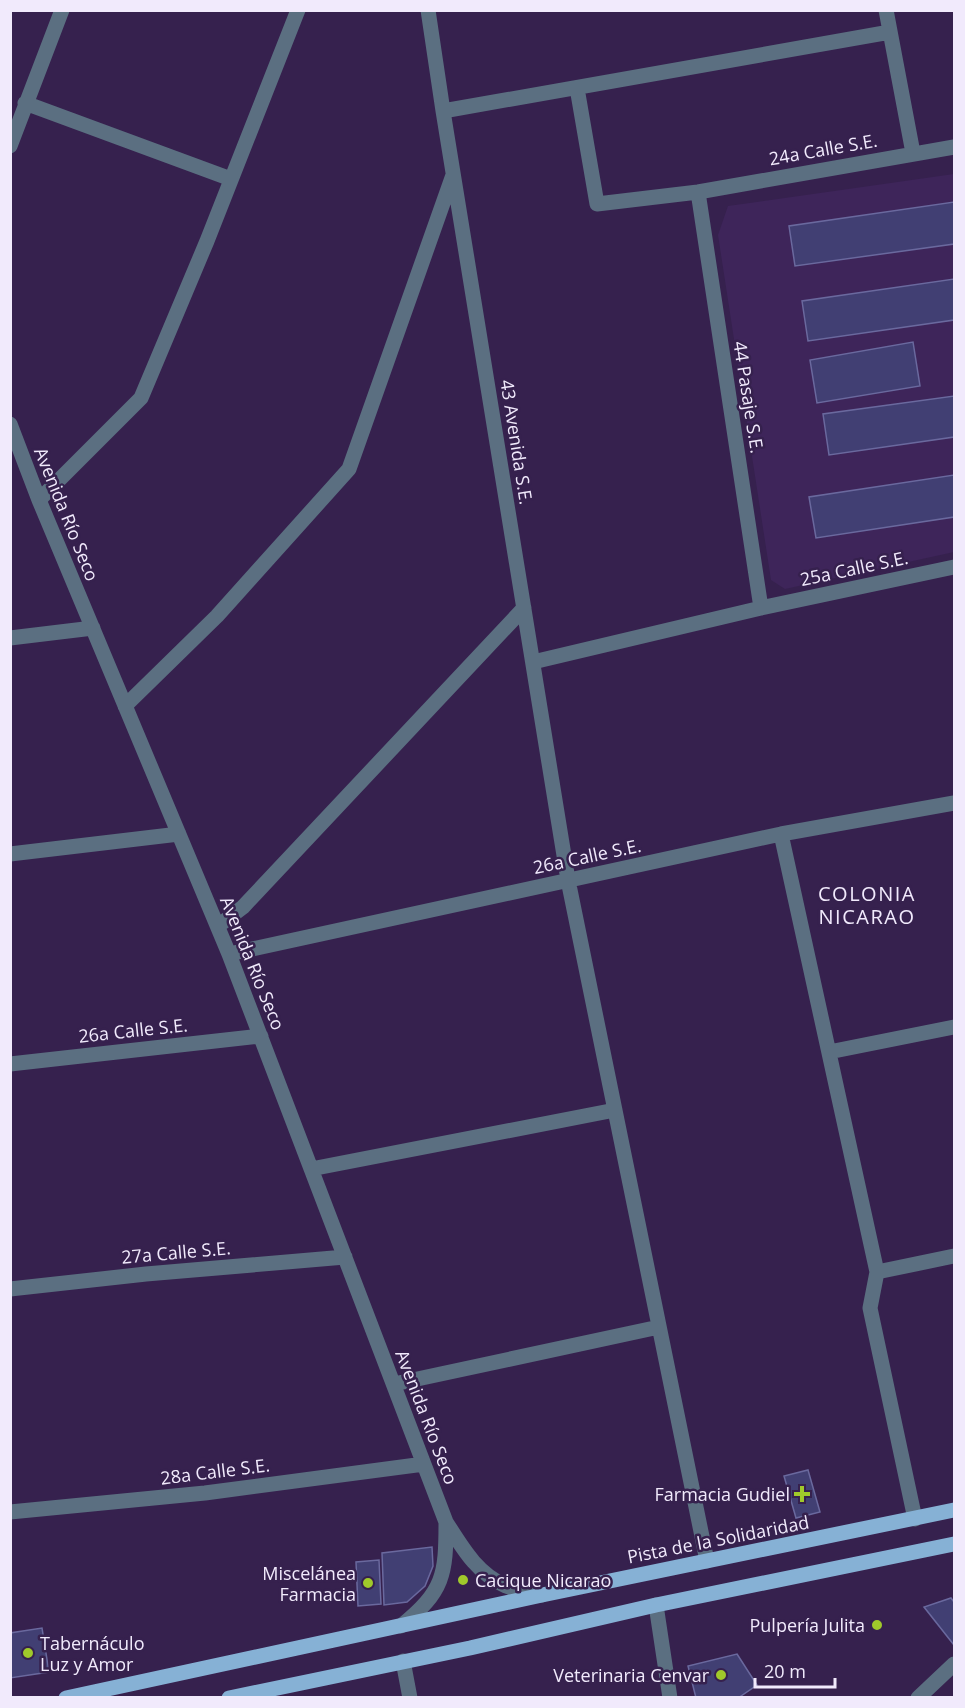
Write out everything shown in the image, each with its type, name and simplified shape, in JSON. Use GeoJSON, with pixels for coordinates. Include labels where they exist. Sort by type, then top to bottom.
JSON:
{"type":"FeatureCollection","features":[{"type":"Feature","properties":{"kind":"main road","name":"Pista de la Solidaridad"},"geometry":{"type":"LineString","coordinates":[[66,1698],[542,1595],[954,1510]]}},
{"type":"Feature","properties":{"kind":"main road"},"geometry":{"type":"LineString","coordinates":[[229,1698],[470,1648],[656,1605],[954,1544]]}},
{"type":"Feature","properties":{"kind":"street"},"geometry":{"type":"LineString","coordinates":[[10,146],[62,10]]}},
{"type":"Feature","properties":{"kind":"street"},"geometry":{"type":"LineString","coordinates":[[39,500],[141,398],[298,10]]}},
{"type":"Feature","properties":{"kind":"street","name":"43 Avenida S.E."},"geometry":{"type":"LineString","coordinates":[[428,10],[568,880],[707,1562]]}},
{"type":"Feature","properties":{"kind":"street"},"geometry":{"type":"LineString","coordinates":[[886,10],[913,153]]}},
{"type":"Feature","properties":{"kind":"street"},"geometry":{"type":"LineString","coordinates":[[443,111],[890,32]]}},
{"type":"Feature","properties":{"kind":"street","name":"24a Calle S.E."},"geometry":{"type":"LineString","coordinates":[[577,88],[597,204],[699,192],[954,147]]}},
{"type":"Feature","properties":{"kind":"street"},"geometry":{"type":"LineString","coordinates":[[25,103],[231,180]]}},
{"type":"Feature","properties":{"kind":"street"},"geometry":{"type":"LineString","coordinates":[[125,706],[218,616],[350,469],[454,172]]}},
{"type":"Feature","properties":{"kind":"street","name":"44 Pasaje S.E."},"geometry":{"type":"LineString","coordinates":[[699,192],[761,608]]}},
{"type":"Feature","properties":{"kind":"street","name":"Avenida Río Seco"},"geometry":{"type":"LineString","coordinates":[[10,423],[39,500],[218,926],[446,1522],[466,1553],[492,1578],[507,1587],[542,1595]]}},
{"type":"Feature","properties":{"kind":"street","name":"25a Calle S.E."},"geometry":{"type":"LineString","coordinates":[[533,662],[761,608],[954,567]]}},
{"type":"Feature","properties":{"kind":"street"},"geometry":{"type":"LineString","coordinates":[[218,926],[243,907],[524,608]]}},
{"type":"Feature","properties":{"kind":"street"},"geometry":{"type":"LineString","coordinates":[[10,638],[93,628]]}},
{"type":"Feature","properties":{"kind":"street","name":"26a Calle S.E."},"geometry":{"type":"LineString","coordinates":[[229,954],[781,834],[954,803]]}},
{"type":"Feature","properties":{"kind":"street"},"geometry":{"type":"LineString","coordinates":[[10,854],[179,834]]}},
{"type":"Feature","properties":{"kind":"street"},"geometry":{"type":"LineString","coordinates":[[781,834],[877,1272],[870,1308],[915,1519]]}},
{"type":"Feature","properties":{"kind":"street"},"geometry":{"type":"LineString","coordinates":[[830,1052],[954,1027]]}},
{"type":"Feature","properties":{"kind":"street","name":"26a Calle S.E."},"geometry":{"type":"LineString","coordinates":[[10,1064],[261,1036]]}},
{"type":"Feature","properties":{"kind":"street"},"geometry":{"type":"LineString","coordinates":[[311,1169],[615,1110]]}},
{"type":"Feature","properties":{"kind":"street"},"geometry":{"type":"LineString","coordinates":[[877,1272],[954,1256]]}},
{"type":"Feature","properties":{"kind":"street","name":"27a Calle S.E."},"geometry":{"type":"LineString","coordinates":[[10,1289],[146,1274],[345,1257]]}},
{"type":"Feature","properties":{"kind":"street"},"geometry":{"type":"LineString","coordinates":[[394,1384],[659,1327]]}},
{"type":"Feature","properties":{"kind":"street","name":"28a Calle S.E."},"geometry":{"type":"LineString","coordinates":[[10,1512],[205,1493],[424,1464]]}},
{"type":"Feature","properties":{"kind":"street","name":"Avenida Río Seco"},"geometry":{"type":"LineString","coordinates":[[401,1626],[421,1609],[442,1577],[446,1563],[446,1522]]}},
{"type":"Feature","properties":{"kind":"street"},"geometry":{"type":"LineString","coordinates":[[656,1605],[670,1698]]}},
{"type":"Feature","properties":{"kind":"street"},"geometry":{"type":"LineString","coordinates":[[403,1661],[410,1698]]}},
{"type":"Feature","properties":{"kind":"street"},"geometry":{"type":"LineString","coordinates":[[918,1698],[954,1664]]}},
{"type":"Feature","properties":{"kind":"shaded area"},"geometry":{"type":"Polygon","coordinates":[[[954,174],[954,552],[785,589],[771,580],[718,235],[728,206],[954,174]]]}},
{"type":"Feature","properties":{"kind":"building"},"geometry":{"type":"Polygon","coordinates":[[[954,202],[954,244],[795,266],[789,226],[954,202]]]}},
{"type":"Feature","properties":{"kind":"building"},"geometry":{"type":"Polygon","coordinates":[[[954,279],[954,320],[808,341],[802,301],[954,279]]]}},
{"type":"Feature","properties":{"kind":"building"},"geometry":{"type":"Polygon","coordinates":[[[913,342],[920,386],[817,403],[810,360],[913,342]]]}},
{"type":"Feature","properties":{"kind":"building"},"geometry":{"type":"Polygon","coordinates":[[[954,396],[954,437],[829,455],[823,414],[954,396]]]}},
{"type":"Feature","properties":{"kind":"building"},"geometry":{"type":"Polygon","coordinates":[[[954,475],[954,517],[816,538],[809,497],[954,475]]]}},
{"type":"Feature","properties":{"kind":"building","name":"Farmacia Gudiel"},"geometry":{"type":"Polygon","coordinates":[[[808,1470],[820,1512],[796,1518],[784,1476],[808,1470]]]}},
{"type":"Feature","properties":{"kind":"building"},"geometry":{"type":"Polygon","coordinates":[[[432,1547],[433,1566],[425,1586],[407,1602],[384,1605],[382,1553],[432,1547]]]}},
{"type":"Feature","properties":{"kind":"building","name":"Miscelánea Farmacia"},"geometry":{"type":"Polygon","coordinates":[[[379,1560],[381,1604],[358,1606],[356,1562],[379,1560]]]}},
{"type":"Feature","properties":{"kind":"building"},"geometry":{"type":"Polygon","coordinates":[[[951,1598],[954,1602],[954,1645],[924,1607],[951,1598]]]}},
{"type":"Feature","properties":{"kind":"building","name":"Tabernáculo Luz y Amor"},"geometry":{"type":"Polygon","coordinates":[[[42,1628],[49,1672],[10,1678],[10,1633],[42,1628]]]}},
{"type":"Feature","properties":{"kind":"building","name":"Veterinaria Cenvar"},"geometry":{"type":"Polygon","coordinates":[[[737,1654],[757,1685],[738,1698],[696,1698],[688,1666],[737,1654]]]}},
{"type":"Feature","properties":{"kind":"place","name":"Farmacia Gudiel"},"geometry":{"type":"Point","coordinates":[802,1494]}},
{"type":"Feature","properties":{"kind":"place","name":"Cacique Nicarao"},"geometry":{"type":"Point","coordinates":[463,1580]}},
{"type":"Feature","properties":{"kind":"place","name":"Miscelánea Farmacia"},"geometry":{"type":"Point","coordinates":[368,1583]}},
{"type":"Feature","properties":{"kind":"place","name":"Pulpería Julita"},"geometry":{"type":"Point","coordinates":[877,1625]}},
{"type":"Feature","properties":{"kind":"place","name":"Tabernáculo Luz y Amor"},"geometry":{"type":"Point","coordinates":[28,1653]}},
{"type":"Feature","properties":{"kind":"place","name":"Veterinaria Cenvar"},"geometry":{"type":"Point","coordinates":[721,1675]}},
{"type":"Feature","properties":{"kind":"district","name":"COLONIA NICARAO"},"geometry":{"type":"Point","coordinates":[867,904]}}]}
